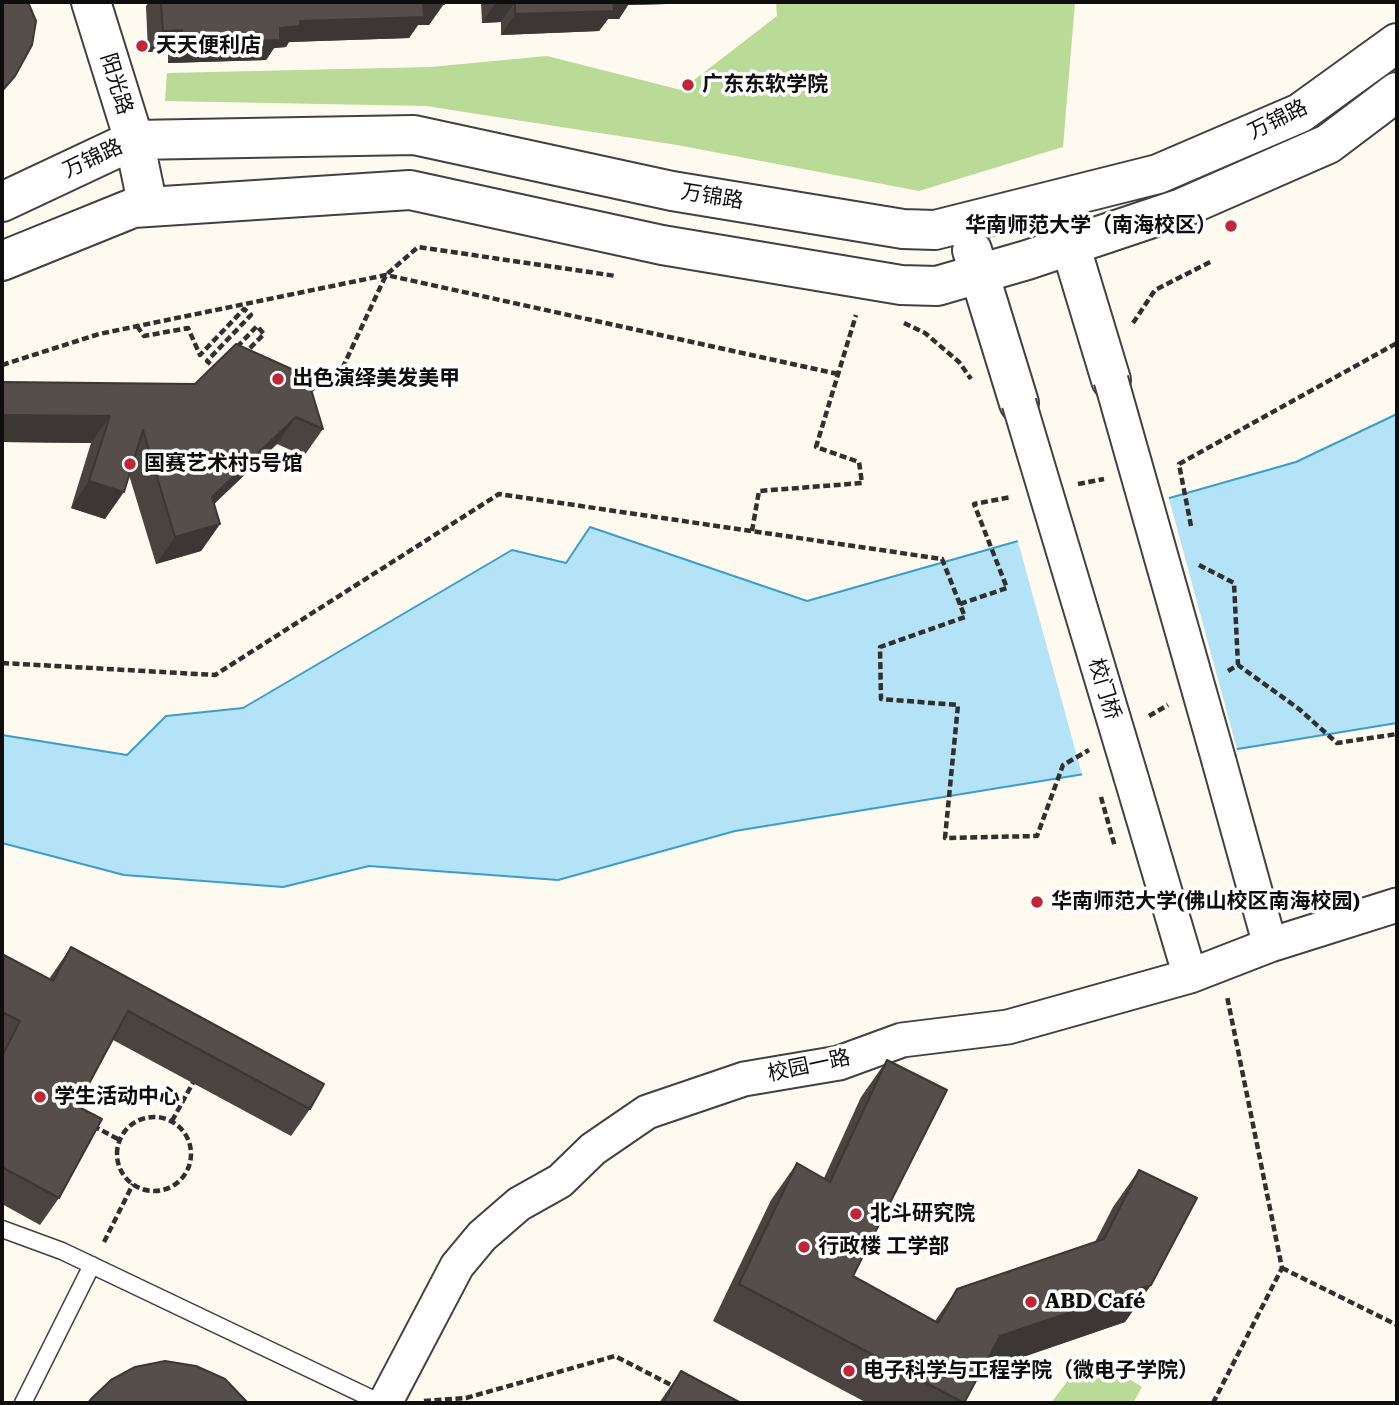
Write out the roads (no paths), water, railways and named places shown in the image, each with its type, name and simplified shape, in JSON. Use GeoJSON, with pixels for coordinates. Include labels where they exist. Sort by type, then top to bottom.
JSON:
{"type":"FeatureCollection","features":[{"type":"Feature","properties":{"kind":"street","name":"阳光路"},"geometry":{"type":"LineString","coordinates":[[91,2],[134,140],[148,207]]}},
{"type":"Feature","properties":{"kind":"street","name":"万锦路"},"geometry":{"type":"LineString","coordinates":[[2,202],[134,140],[414,135],[672,191],[903,229],[935,230],[964,225],[1158,174],[1300,113],[1397,43]]}},
{"type":"Feature","properties":{"kind":"street","name":"万锦路"},"geometry":{"type":"LineString","coordinates":[[2,261],[133,208],[410,190],[662,245],[901,285],[937,286],[981,275],[1182,208],[1328,144],[1397,92]]}},
{"type":"Feature","properties":{"kind":"street"},"geometry":{"type":"LineString","coordinates":[[1057,201],[1111,380],[1270,945]]}},
{"type":"Feature","properties":{"kind":"street"},"geometry":{"type":"LineString","coordinates":[[964,225],[1019,403]]}},
{"type":"Feature","properties":{"kind":"street","name":"校门桥"},"geometry":{"type":"LineString","coordinates":[[1019,403],[1190,976]]}},
{"type":"Feature","properties":{"kind":"street","name":"校园一路"},"geometry":{"type":"LineString","coordinates":[[394,1403],[457,1266],[482,1236],[519,1204],[560,1181],[593,1149],[647,1112],[744,1079],[839,1063],[901,1040],[1008,1027],[1190,976],[1270,945],[1397,905]]}},
{"type":"Feature","properties":{"kind":"lane"},"geometry":{"type":"LineString","coordinates":[[2,1229],[92,1265],[394,1403]]}},
{"type":"Feature","properties":{"kind":"lane"},"geometry":{"type":"LineString","coordinates":[[23,1403],[92,1265]]}},
{"type":"Feature","properties":{"kind":"water"},"geometry":{"type":"Polygon","coordinates":[[[1397,414],[1397,723],[735,831],[558,880],[369,866],[283,887],[124,875],[2,843],[2,735],[127,755],[166,716],[243,708],[512,550],[566,563],[590,527],[807,601],[1296,462],[1397,414]]]}},
{"type":"Feature","properties":{"kind":"place","name":"天天便利店"},"geometry":{"type":"Point","coordinates":[142,46]}},
{"type":"Feature","properties":{"kind":"place","name":"广东东软学院"},"geometry":{"type":"Point","coordinates":[688,85]}},
{"type":"Feature","properties":{"kind":"place","name":"华南师范大学（南海校区）"},"geometry":{"type":"Point","coordinates":[1231,226]}},
{"type":"Feature","properties":{"kind":"place","name":"出色演绎美发美甲"},"geometry":{"type":"Point","coordinates":[278,379]}},
{"type":"Feature","properties":{"kind":"place","name":"国赛艺术村5号馆"},"geometry":{"type":"Point","coordinates":[130,464]}},
{"type":"Feature","properties":{"kind":"place","name":"华南师范大学(佛山校区南海校园)"},"geometry":{"type":"Point","coordinates":[1037,902]}},
{"type":"Feature","properties":{"kind":"place","name":"学生活动中心"},"geometry":{"type":"Point","coordinates":[40,1097]}},
{"type":"Feature","properties":{"kind":"place","name":"北斗研究院"},"geometry":{"type":"Point","coordinates":[856,1214]}},
{"type":"Feature","properties":{"kind":"place","name":"行政楼 工学部"},"geometry":{"type":"Point","coordinates":[804,1247]}},
{"type":"Feature","properties":{"kind":"place","name":"ABD Café"},"geometry":{"type":"Point","coordinates":[1031,1302]}},
{"type":"Feature","properties":{"kind":"place","name":"电子科学与工程学院（微电子学院）"},"geometry":{"type":"Point","coordinates":[849,1371]}}]}
